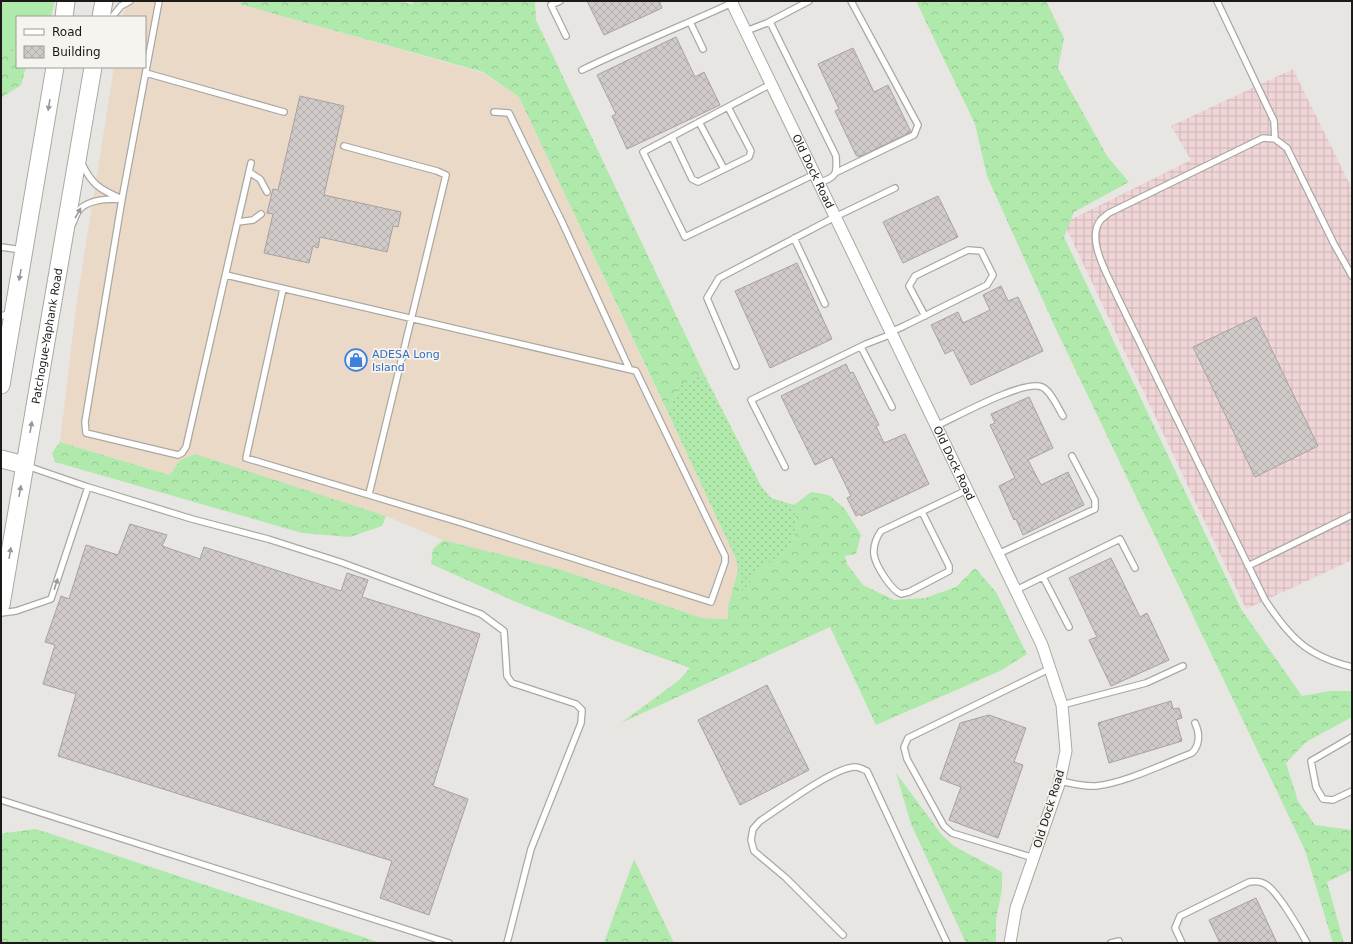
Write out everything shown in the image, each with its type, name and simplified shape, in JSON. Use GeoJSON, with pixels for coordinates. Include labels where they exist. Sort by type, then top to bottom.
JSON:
{"type":"FeatureCollection","features":[{"type":"Feature","properties":{"kind":"main road"},"geometry":{"type":"LineString","coordinates":[[64,16],[66,1]]}},
{"type":"Feature","properties":{"kind":"main road"},"geometry":{"type":"LineString","coordinates":[[101,16],[104,1]]}},
{"type":"Feature","properties":{"kind":"main road"},"geometry":{"type":"LineString","coordinates":[[1,386],[7,314],[24,251],[55,68]]}},
{"type":"Feature","properties":{"kind":"main road","name":"Patchogue-Yaphank Road"},"geometry":{"type":"LineString","coordinates":[[1,605],[93,68]]}},
{"type":"Feature","properties":{"kind":"main road"},"geometry":{"type":"LineString","coordinates":[[1,459],[25,465]]}},
{"type":"Feature","properties":{"kind":"street","name":"Old Dock Road"},"geometry":{"type":"LineString","coordinates":[[731,2],[1016,590],[1051,668],[1062,705],[1066,751],[1060,781],[1016,908],[1010,943]]}},
{"type":"Feature","properties":{"kind":"lane"},"geometry":{"type":"LineString","coordinates":[[113,16],[121,6],[130,1]]}},
{"type":"Feature","properties":{"kind":"lane"},"geometry":{"type":"LineString","coordinates":[[159,1],[122,199],[84,422],[86,433],[178,455],[182,453],[186,447],[251,163]]}},
{"type":"Feature","properties":{"kind":"lane"},"geometry":{"type":"LineString","coordinates":[[560,1],[551,5],[566,36]]}},
{"type":"Feature","properties":{"kind":"lane"},"geometry":{"type":"LineString","coordinates":[[746,31],[809,1]]}},
{"type":"Feature","properties":{"kind":"lane"},"geometry":{"type":"LineString","coordinates":[[771,84],[643,152],[685,237],[817,179],[833,177],[837,172],[914,135],[918,125],[851,1]]}},
{"type":"Feature","properties":{"kind":"lane"},"geometry":{"type":"LineString","coordinates":[[1217,1],[1274,122],[1275,139]]}},
{"type":"Feature","properties":{"kind":"lane"},"geometry":{"type":"LineString","coordinates":[[582,70],[627,48],[659,36],[731,2]]}},
{"type":"Feature","properties":{"kind":"lane"},"geometry":{"type":"LineString","coordinates":[[690,22],[703,49]]}},
{"type":"Feature","properties":{"kind":"lane"},"geometry":{"type":"LineString","coordinates":[[767,22],[771,24],[836,156],[837,172]]}},
{"type":"Feature","properties":{"kind":"lane"},"geometry":{"type":"LineString","coordinates":[[146,73],[284,112]]}},
{"type":"Feature","properties":{"kind":"lane"},"geometry":{"type":"LineString","coordinates":[[672,137],[692,179],[698,182],[749,157],[750,151],[728,107]]}},
{"type":"Feature","properties":{"kind":"lane"},"geometry":{"type":"LineString","coordinates":[[494,112],[509,113],[563,224],[629,368]]}},
{"type":"Feature","properties":{"kind":"lane"},"geometry":{"type":"LineString","coordinates":[[699,122],[724,169]]}},
{"type":"Feature","properties":{"kind":"lane"},"geometry":{"type":"LineString","coordinates":[[1352,276],[1334,244],[1286,148],[1275,139],[1263,138],[1110,213],[1100,221],[1096,232],[1095,245],[1116,294],[1265,600],[1278,620],[1309,652],[1334,662],[1352,667]]}},
{"type":"Feature","properties":{"kind":"lane"},"geometry":{"type":"LineString","coordinates":[[344,146],[437,171],[446,175],[369,494]]}},
{"type":"Feature","properties":{"kind":"lane"},"geometry":{"type":"LineString","coordinates":[[78,156],[93,183],[98,188],[122,199]]}},
{"type":"Feature","properties":{"kind":"lane"},"geometry":{"type":"LineString","coordinates":[[249,172],[260,179],[267,192]]}},
{"type":"Feature","properties":{"kind":"lane"},"geometry":{"type":"LineString","coordinates":[[736,366],[707,298],[719,278],[835,217],[895,188]]}},
{"type":"Feature","properties":{"kind":"lane"},"geometry":{"type":"LineString","coordinates":[[62,249],[80,208],[93,202],[108,199],[122,199]]}},
{"type":"Feature","properties":{"kind":"lane"},"geometry":{"type":"LineString","coordinates":[[238,222],[252,220],[261,214]]}},
{"type":"Feature","properties":{"kind":"lane"},"geometry":{"type":"LineString","coordinates":[[794,238],[824,304]]}},
{"type":"Feature","properties":{"kind":"lane"},"geometry":{"type":"LineString","coordinates":[[1,246],[24,251]]}},
{"type":"Feature","properties":{"kind":"lane"},"geometry":{"type":"LineString","coordinates":[[785,467],[751,400],[892,333],[988,285],[993,275],[981,251],[968,250],[915,276],[909,286],[925,316]]}},
{"type":"Feature","properties":{"kind":"lane"},"geometry":{"type":"LineString","coordinates":[[226,275],[636,370],[724,556],[725,562],[711,602],[369,494],[246,458],[283,289]]}},
{"type":"Feature","properties":{"kind":"lane"},"geometry":{"type":"LineString","coordinates":[[861,347],[892,407]]}},
{"type":"Feature","properties":{"kind":"lane"},"geometry":{"type":"LineString","coordinates":[[936,426],[1004,394],[1021,387],[1031,385],[1041,386],[1047,390],[1063,416]]}},
{"type":"Feature","properties":{"kind":"lane"},"geometry":{"type":"LineString","coordinates":[[998,554],[1095,509],[1095,500],[1072,456]]}},
{"type":"Feature","properties":{"kind":"lane"},"geometry":{"type":"LineString","coordinates":[[25,465],[88,487],[290,546],[481,614],[504,631],[507,676],[512,683],[576,704],[582,710],[581,723],[531,849],[507,943]]}},
{"type":"Feature","properties":{"kind":"lane"},"geometry":{"type":"LineString","coordinates":[[1,613],[16,611],[51,599],[88,487]]}},
{"type":"Feature","properties":{"kind":"lane"},"geometry":{"type":"LineString","coordinates":[[922,512],[949,566],[949,571],[908,592],[901,594],[893,588],[877,563],[874,555],[875,543],[881,531],[967,490]]}},
{"type":"Feature","properties":{"kind":"lane"},"geometry":{"type":"LineString","coordinates":[[1248,566],[1352,516]]}},
{"type":"Feature","properties":{"kind":"lane"},"geometry":{"type":"LineString","coordinates":[[1016,590],[1120,539],[1135,568]]}},
{"type":"Feature","properties":{"kind":"lane"},"geometry":{"type":"LineString","coordinates":[[1043,576],[1068,627]]}},
{"type":"Feature","properties":{"kind":"lane"},"geometry":{"type":"LineString","coordinates":[[1062,705],[1146,683],[1183,666]]}},
{"type":"Feature","properties":{"kind":"lane"},"geometry":{"type":"LineString","coordinates":[[1034,858],[952,833],[944,826],[940,819],[907,759],[904,747],[908,738],[1051,668]]}},
{"type":"Feature","properties":{"kind":"lane"},"geometry":{"type":"LineString","coordinates":[[1060,781],[1078,785],[1095,786],[1115,782],[1192,753],[1198,741],[1198,730],[1195,723]]}},
{"type":"Feature","properties":{"kind":"lane"},"geometry":{"type":"LineString","coordinates":[[1352,737],[1311,761],[1316,787],[1323,799],[1333,800],[1352,791]]}},
{"type":"Feature","properties":{"kind":"lane"},"geometry":{"type":"LineString","coordinates":[[843,935],[786,878],[754,851],[750,840],[753,829],[760,821],[820,782],[844,769],[856,767],[867,772],[947,943]]}},
{"type":"Feature","properties":{"kind":"lane"},"geometry":{"type":"LineString","coordinates":[[1,800],[450,943]]}},
{"type":"Feature","properties":{"kind":"lane"},"geometry":{"type":"LineString","coordinates":[[1182,943],[1175,928],[1180,916],[1249,882],[1255,881],[1265,884],[1274,891],[1307,943]]}},
{"type":"Feature","properties":{"kind":"lane"},"geometry":{"type":"LineString","coordinates":[[1111,943],[1119,941],[1120,943]]}},
{"type":"Feature","properties":{"kind":"shaded area","name":"ADESA Long Island"},"geometry":{"type":"Polygon","coordinates":[[[126,1],[243,1],[239,4],[483,73],[519,97],[736,559],[738,570],[728,607],[728,619],[702,618],[559,569],[443,540],[386,516],[180,460],[171,475],[60,442],[76,307],[114,68],[146,68],[146,16],[123,16],[126,1]]]}},
{"type":"Feature","properties":{"kind":"shaded area"},"geometry":{"type":"Polygon","coordinates":[[[1293,69],[1352,189],[1352,560],[1246,609],[1064,223],[1191,160],[1171,126],[1293,69]]]}},
{"type":"Feature","properties":{"kind":"green space"},"geometry":{"type":"Polygon","coordinates":[[[1,1],[55,1],[51,16],[16,16],[16,50],[1,47],[1,1]]]}},
{"type":"Feature","properties":{"kind":"green space"},"geometry":{"type":"Polygon","coordinates":[[[243,1],[394,1],[413,4],[413,1],[537,1],[535,2],[536,20],[704,374],[679,386],[668,413],[519,97],[483,72],[239,4],[243,1]]]}},
{"type":"Feature","properties":{"kind":"green space"},"geometry":{"type":"Polygon","coordinates":[[[916,1],[1046,1],[1064,38],[1058,68],[1107,156],[1129,182],[1074,212],[1064,237],[1241,609],[1302,696],[1330,691],[1352,691],[1352,717],[1306,742],[1286,763],[1298,801],[1315,825],[1352,830],[1352,870],[1327,882],[1344,943],[1333,943],[1305,850],[1055,327],[987,176],[975,124],[916,1]]]}},
{"type":"Feature","properties":{"kind":"green space"},"geometry":{"type":"Polygon","coordinates":[[[16,17],[16,68],[26,68],[21,85],[1,98],[1,23],[16,17]]]}},
{"type":"Feature","properties":{"kind":"green space"},"geometry":{"type":"Polygon","coordinates":[[[704,374],[761,486],[771,498],[794,505],[797,527],[788,550],[762,568],[742,592],[736,559],[668,413],[679,386],[704,374]]]}},
{"type":"Feature","properties":{"kind":"green space"},"geometry":{"type":"Polygon","coordinates":[[[60,442],[170,475],[180,460],[195,454],[386,516],[382,526],[350,537],[302,533],[55,462],[52,453],[60,442]]]}},
{"type":"Feature","properties":{"kind":"green space"},"geometry":{"type":"Polygon","coordinates":[[[811,492],[829,495],[845,509],[861,535],[856,554],[845,556],[847,564],[863,585],[894,600],[925,598],[956,587],[975,568],[996,592],[1027,654],[1000,671],[876,725],[830,627],[621,723],[678,681],[690,668],[618,642],[516,602],[431,564],[433,549],[443,540],[559,569],[702,618],[728,619],[728,607],[738,570],[742,592],[762,568],[788,550],[797,527],[794,505],[811,492]]]}},
{"type":"Feature","properties":{"kind":"green space"},"geometry":{"type":"Polygon","coordinates":[[[896,773],[942,835],[954,846],[1002,872],[1002,889],[996,920],[996,943],[966,943],[911,824],[896,773]]]}},
{"type":"Feature","properties":{"kind":"green space"},"geometry":{"type":"Polygon","coordinates":[[[36,829],[381,943],[1,943],[1,835],[4,833],[36,829]]]}},
{"type":"Feature","properties":{"kind":"green space"},"geometry":{"type":"Polygon","coordinates":[[[634,859],[674,943],[604,943],[634,859]]]}},
{"type":"Feature","properties":{"kind":"building"},"geometry":{"type":"Polygon","coordinates":[[[587,1],[659,1],[662,8],[604,35],[587,1]]]}},
{"type":"Feature","properties":{"kind":"building"},"geometry":{"type":"Polygon","coordinates":[[[676,37],[695,77],[704,72],[720,105],[627,149],[612,116],[616,114],[597,75],[676,37]]]}},
{"type":"Feature","properties":{"kind":"building"},"geometry":{"type":"Polygon","coordinates":[[[853,48],[874,92],[888,85],[911,132],[859,157],[856,155],[835,111],[839,109],[818,64],[853,48]]]}},
{"type":"Feature","properties":{"kind":"building"},"geometry":{"type":"Polygon","coordinates":[[[300,96],[344,106],[324,195],[401,212],[398,227],[393,226],[387,252],[320,237],[318,248],[313,246],[309,263],[264,253],[273,214],[267,213],[273,189],[278,190],[300,96]]]}},
{"type":"Feature","properties":{"kind":"building"},"geometry":{"type":"Polygon","coordinates":[[[938,196],[958,237],[903,263],[883,222],[938,196]]]}},
{"type":"Feature","properties":{"kind":"building"},"geometry":{"type":"Polygon","coordinates":[[[797,263],[832,339],[770,368],[735,291],[797,263]]]}},
{"type":"Feature","properties":{"kind":"building"},"geometry":{"type":"Polygon","coordinates":[[[1001,286],[1008,301],[1018,297],[1043,351],[971,385],[953,350],[945,354],[931,325],[958,312],[963,323],[990,310],[983,295],[1001,286]]]}},
{"type":"Feature","properties":{"kind":"building"},"geometry":{"type":"Polygon","coordinates":[[[1256,317],[1318,446],[1255,477],[1193,347],[1256,317]]]}},
{"type":"Feature","properties":{"kind":"building"},"geometry":{"type":"Polygon","coordinates":[[[846,364],[850,373],[853,372],[879,425],[876,426],[884,443],[905,434],[929,484],[861,516],[860,514],[856,516],[847,498],[851,496],[832,457],[815,465],[781,396],[846,364]]]}},
{"type":"Feature","properties":{"kind":"building"},"geometry":{"type":"Polygon","coordinates":[[[1029,397],[1053,448],[1028,460],[1041,485],[1068,472],[1084,505],[1023,535],[1016,519],[1014,520],[999,486],[1015,478],[990,425],[995,423],[991,414],[1029,397]]]}},
{"type":"Feature","properties":{"kind":"building"},"geometry":{"type":"Polygon","coordinates":[[[130,524],[167,535],[162,546],[200,559],[204,547],[341,591],[347,573],[368,580],[362,597],[480,634],[433,786],[468,799],[429,915],[380,898],[392,861],[58,756],[76,694],[43,684],[55,645],[45,642],[61,596],[69,599],[86,545],[118,555],[130,524]]]}},
{"type":"Feature","properties":{"kind":"building"},"geometry":{"type":"Polygon","coordinates":[[[1111,558],[1140,617],[1147,613],[1169,660],[1111,686],[1089,640],[1097,637],[1069,578],[1111,558]]]}},
{"type":"Feature","properties":{"kind":"building"},"geometry":{"type":"Polygon","coordinates":[[[767,685],[809,770],[740,805],[698,720],[767,685]]]}},
{"type":"Feature","properties":{"kind":"building"},"geometry":{"type":"Polygon","coordinates":[[[1171,701],[1173,709],[1179,708],[1182,718],[1176,720],[1182,741],[1109,763],[1098,723],[1171,701]]]}},
{"type":"Feature","properties":{"kind":"building"},"geometry":{"type":"Polygon","coordinates":[[[989,715],[1026,728],[1014,762],[1023,765],[998,838],[949,820],[961,787],[940,779],[960,723],[989,715]]]}},
{"type":"Feature","properties":{"kind":"building"},"geometry":{"type":"Polygon","coordinates":[[[1256,898],[1277,943],[1220,943],[1209,920],[1256,898]]]}},
{"type":"Feature","properties":{"kind":"place","name":"ADESA Long Island"},"geometry":{"type":"Point","coordinates":[356,360]}}]}
